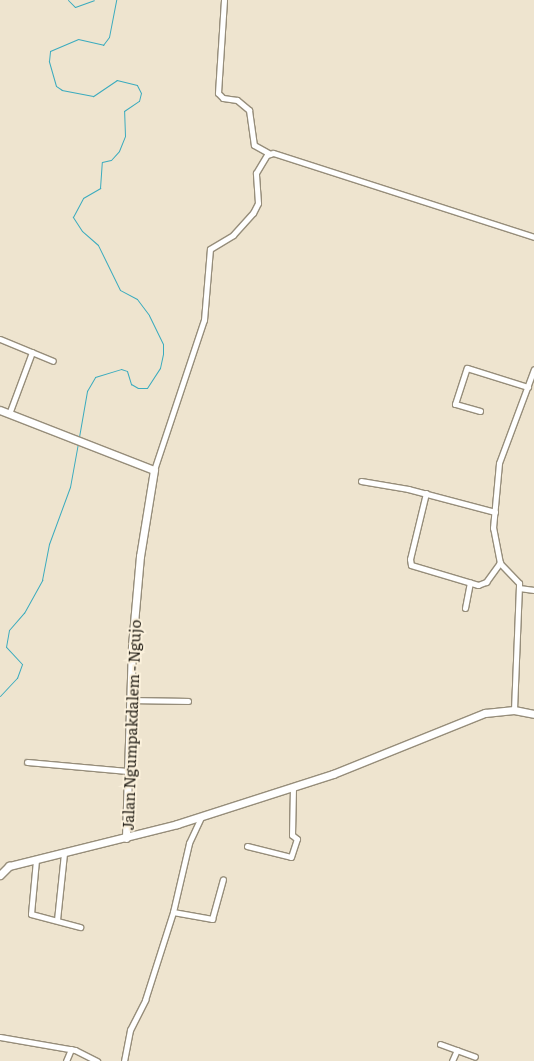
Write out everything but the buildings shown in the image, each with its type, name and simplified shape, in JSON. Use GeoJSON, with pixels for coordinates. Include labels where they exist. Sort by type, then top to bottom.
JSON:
{"type":"FeatureCollection","features":[{"type":"Feature","properties":{"kind":"street"},"geometry":{"type":"LineString","coordinates":[[224,0],[218,93],[223,98],[237,100],[249,110],[254,145],[270,154],[534,237]]}},
{"type":"Feature","properties":{"kind":"street"},"geometry":{"type":"LineString","coordinates":[[0,410],[154,470],[204,320],[210,249],[233,235],[253,214],[258,203],[256,172],[270,154]]}},
{"type":"Feature","properties":{"kind":"street"},"geometry":{"type":"LineString","coordinates":[[0,339],[53,361]]}},
{"type":"Feature","properties":{"kind":"street"},"geometry":{"type":"LineString","coordinates":[[9,414],[32,352]]}},
{"type":"Feature","properties":{"kind":"street"},"geometry":{"type":"LineString","coordinates":[[480,411],[455,404],[467,368],[528,387]]}},
{"type":"Feature","properties":{"kind":"street"},"geometry":{"type":"LineString","coordinates":[[514,710],[519,588],[516,578],[500,563],[493,528],[499,463],[534,369]]}},
{"type":"Feature","properties":{"kind":"street","name":"Jalan Ngumpakdalem - Ngujo"},"geometry":{"type":"LineString","coordinates":[[154,470],[140,556],[130,700],[126,838],[293,788],[484,713],[514,710],[534,714]]}},
{"type":"Feature","properties":{"kind":"street"},"geometry":{"type":"LineString","coordinates":[[361,481],[426,493],[495,512]]}},
{"type":"Feature","properties":{"kind":"street"},"geometry":{"type":"LineString","coordinates":[[426,493],[410,562],[470,582],[482,584],[500,563]]}},
{"type":"Feature","properties":{"kind":"street"},"geometry":{"type":"LineString","coordinates":[[465,608],[470,582]]}},
{"type":"Feature","properties":{"kind":"street"},"geometry":{"type":"LineString","coordinates":[[519,588],[534,590]]}},
{"type":"Feature","properties":{"kind":"street"},"geometry":{"type":"LineString","coordinates":[[130,700],[188,701]]}},
{"type":"Feature","properties":{"kind":"street"},"geometry":{"type":"LineString","coordinates":[[27,762],[128,771]]}},
{"type":"Feature","properties":{"kind":"street"},"geometry":{"type":"LineString","coordinates":[[247,846],[291,857],[297,840],[292,834],[293,788]]}},
{"type":"Feature","properties":{"kind":"street"},"geometry":{"type":"LineString","coordinates":[[125,1061],[130,1030],[148,993],[173,912],[189,843],[202,816]]}},
{"type":"Feature","properties":{"kind":"street"},"geometry":{"type":"LineString","coordinates":[[1,871],[36,860],[126,838]]}},
{"type":"Feature","properties":{"kind":"street"},"geometry":{"type":"LineString","coordinates":[[56,920],[64,853]]}},
{"type":"Feature","properties":{"kind":"street"},"geometry":{"type":"LineString","coordinates":[[36,860],[30,911],[80,927]]}},
{"type":"Feature","properties":{"kind":"street"},"geometry":{"type":"LineString","coordinates":[[173,912],[212,919],[223,879]]}},
{"type":"Feature","properties":{"kind":"street"},"geometry":{"type":"LineString","coordinates":[[0,1037],[71,1049],[97,1061]]}},
{"type":"Feature","properties":{"kind":"street"},"geometry":{"type":"LineString","coordinates":[[440,1044],[475,1056]]}},
{"type":"Feature","properties":{"kind":"street"},"geometry":{"type":"LineString","coordinates":[[66,1061],[71,1049]]}},
{"type":"Feature","properties":{"kind":"street"},"geometry":{"type":"LineString","coordinates":[[452,1061],[457,1050]]}},
{"type":"Feature","properties":{"kind":"waterway"},"geometry":{"type":"LineString","coordinates":[[68,0],[75,7],[94,0]]}},
{"type":"Feature","properties":{"kind":"waterway"},"geometry":{"type":"LineString","coordinates":[[79,437],[87,391],[95,377],[121,369],[127,371],[131,384],[138,388],[147,388],[160,368],[163,354],[163,344],[149,315],[137,299],[120,290],[98,245],[82,231],[73,217],[83,198],[100,188],[102,162],[111,160],[119,151],[125,136],[124,111],[139,101],[141,93],[137,85],[117,80],[93,96],[62,90],[56,86],[49,61],[50,51],[78,39],[103,45],[109,37],[116,0]]}},
{"type":"Feature","properties":{"kind":"waterway"},"geometry":{"type":"LineString","coordinates":[[0,696],[17,678],[22,664],[6,647],[9,630],[24,613],[42,580],[49,544],[70,487],[78,443]]}}]}
